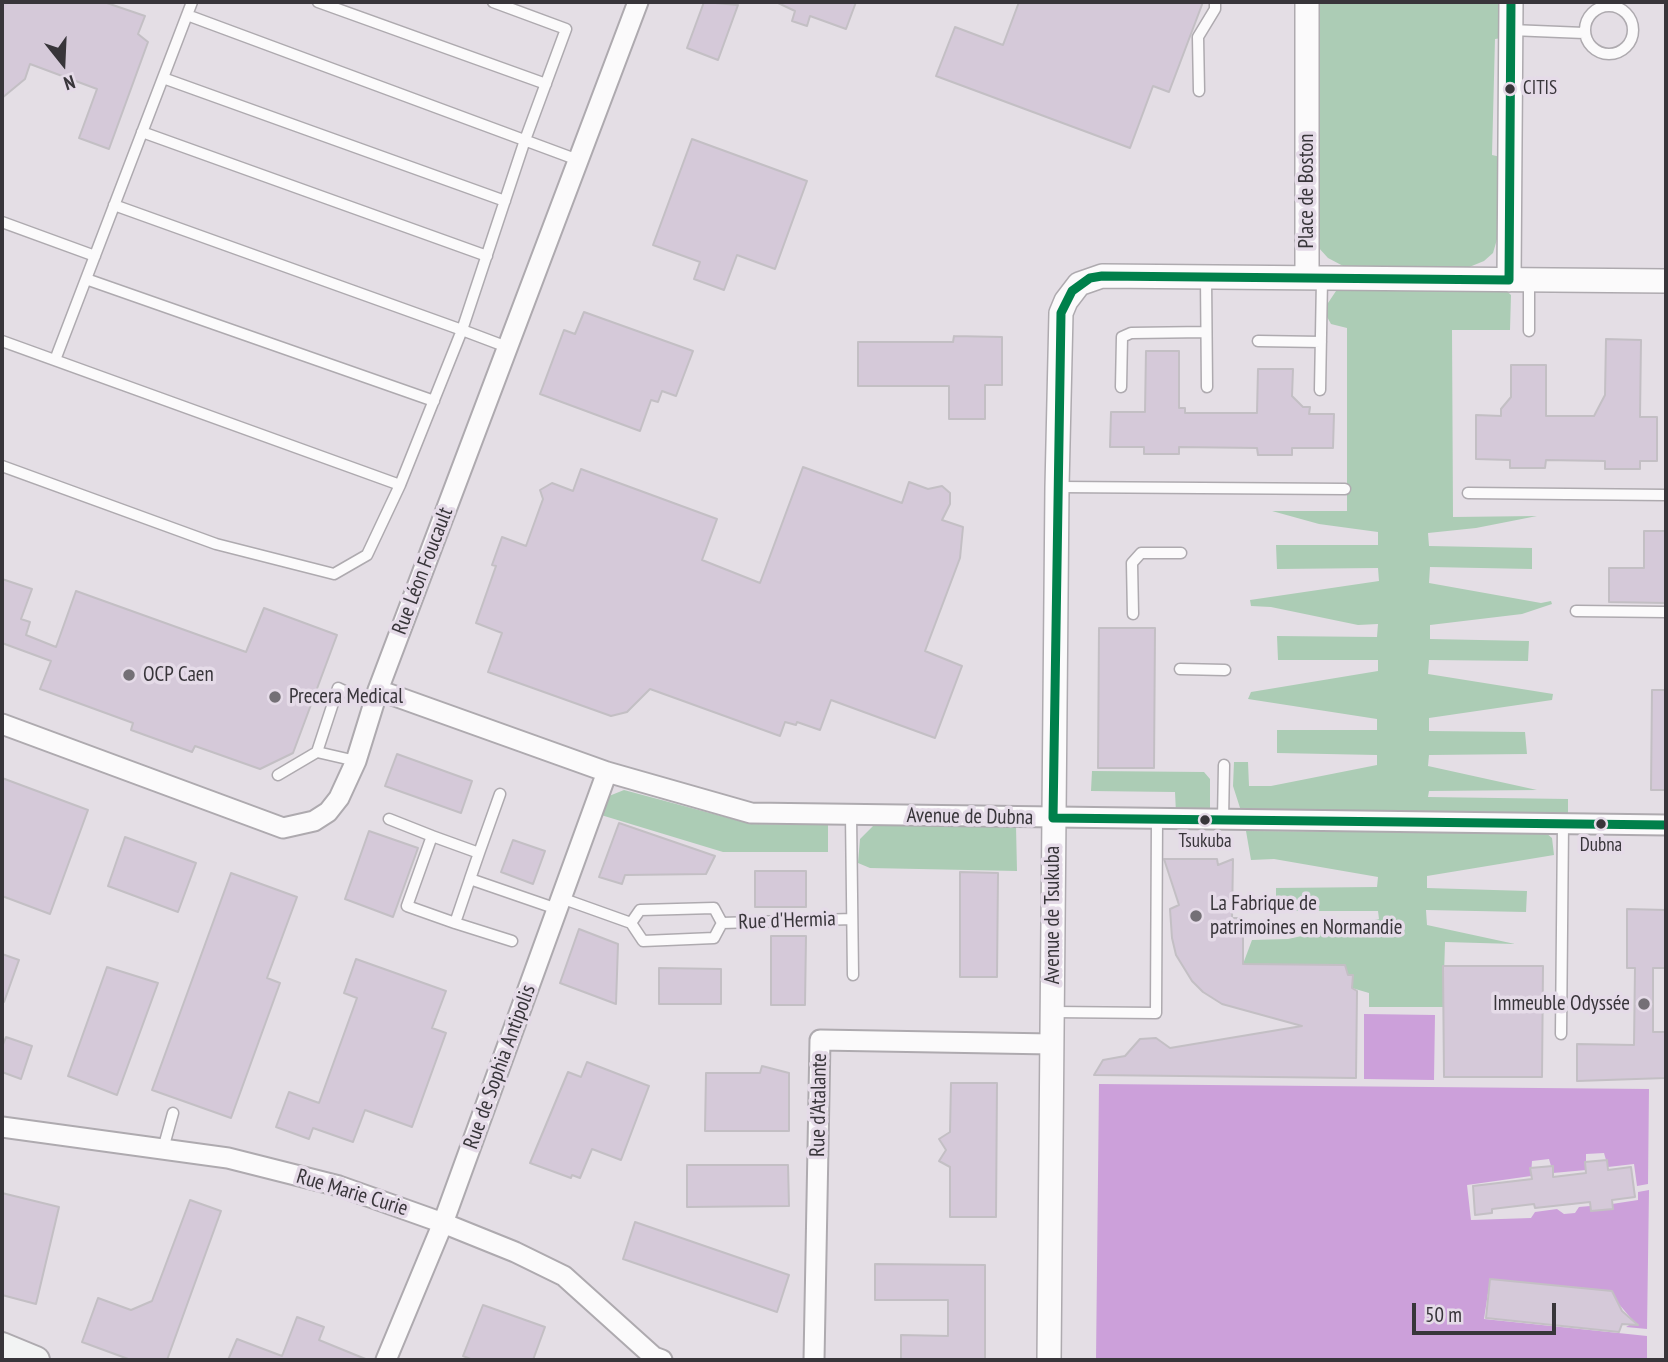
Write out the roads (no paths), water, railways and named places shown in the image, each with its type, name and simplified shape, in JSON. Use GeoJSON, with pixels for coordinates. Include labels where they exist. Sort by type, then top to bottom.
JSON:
{"type":"FeatureCollection","features":[{"type":"Feature","properties":{"kind":"main road"},"geometry":{"type":"LineString","coordinates":[[2,1346],[36,1360]]}},
{"type":"Feature","properties":{"kind":"street","name":"Rue Léon Foucault"},"geometry":{"type":"LineString","coordinates":[[2,724],[283,828],[314,821],[328,812],[339,798],[356,761],[376,697],[638,2]]}},
{"type":"Feature","properties":{"kind":"street","name":"Place de Boston"},"geometry":{"type":"LineString","coordinates":[[1307,2],[1315,279],[1666,281]]}},
{"type":"Feature","properties":{"kind":"street"},"geometry":{"type":"LineString","coordinates":[[1511,2],[1519,280]]}},
{"type":"Feature","properties":{"kind":"street","name":"Avenue de Tsukuba"},"geometry":{"type":"LineString","coordinates":[[1049,1360],[1053,818],[1061,313],[1072,291],[1090,278],[1102,276],[1315,279]]}},
{"type":"Feature","properties":{"kind":"street","name":"Avenue de Dubna"},"geometry":{"type":"LineString","coordinates":[[376,697],[607,772],[751,813],[1666,825]]}},
{"type":"Feature","properties":{"kind":"street","name":"Rue de Sophia Antipolis"},"geometry":{"type":"LineString","coordinates":[[386,1360],[443,1223],[607,772]]}},
{"type":"Feature","properties":{"kind":"street","name":"Rue d'Atalante"},"geometry":{"type":"LineString","coordinates":[[814,1360],[820,1040],[1052,1044]]}},
{"type":"Feature","properties":{"kind":"street","name":"Rue Marie Curie"},"geometry":{"type":"LineString","coordinates":[[2,1126],[228,1158],[339,1186],[443,1223],[515,1252],[564,1276],[643,1348],[662,1360]]}},
{"type":"Feature","properties":{"kind":"lane"},"geometry":{"type":"LineString","coordinates":[[55,360],[192,2]]}},
{"type":"Feature","properties":{"kind":"lane"},"geometry":{"type":"LineString","coordinates":[[318,2],[546,84]]}},
{"type":"Feature","properties":{"kind":"lane"},"geometry":{"type":"LineString","coordinates":[[2,466],[216,544],[334,574],[368,555],[400,485],[463,330],[525,140],[566,29],[493,2]]}},
{"type":"Feature","properties":{"kind":"lane"},"geometry":{"type":"LineString","coordinates":[[1199,91],[1199,37],[1215,9],[1215,2]]}},
{"type":"Feature","properties":{"kind":"lane"},"geometry":{"type":"LineString","coordinates":[[1606,6],[1627,14],[1633,28],[1632,36],[1623,50],[1607,54],[1592,48],[1584,33],[1587,18],[1606,6]]}},
{"type":"Feature","properties":{"kind":"lane"},"geometry":{"type":"LineString","coordinates":[[187,15],[578,160]]}},
{"type":"Feature","properties":{"kind":"lane"},"geometry":{"type":"LineString","coordinates":[[1510,30],[1584,33]]}},
{"type":"Feature","properties":{"kind":"lane"},"geometry":{"type":"LineString","coordinates":[[163,78],[505,201]]}},
{"type":"Feature","properties":{"kind":"lane"},"geometry":{"type":"LineString","coordinates":[[142,132],[487,256]]}},
{"type":"Feature","properties":{"kind":"lane"},"geometry":{"type":"LineString","coordinates":[[114,205],[507,347]]}},
{"type":"Feature","properties":{"kind":"lane"},"geometry":{"type":"LineString","coordinates":[[2,222],[94,256]]}},
{"type":"Feature","properties":{"kind":"lane"},"geometry":{"type":"LineString","coordinates":[[1206,277],[1207,387]]}},
{"type":"Feature","properties":{"kind":"lane"},"geometry":{"type":"LineString","coordinates":[[86,279],[434,401]]}},
{"type":"Feature","properties":{"kind":"lane"},"geometry":{"type":"LineString","coordinates":[[1315,279],[1321,342],[1320,390]]}},
{"type":"Feature","properties":{"kind":"lane"},"geometry":{"type":"LineString","coordinates":[[1519,280],[1529,331]]}},
{"type":"Feature","properties":{"kind":"lane"},"geometry":{"type":"LineString","coordinates":[[1121,387],[1122,337],[1131,333],[1206,332]]}},
{"type":"Feature","properties":{"kind":"lane"},"geometry":{"type":"LineString","coordinates":[[2,341],[400,485]]}},
{"type":"Feature","properties":{"kind":"lane"},"geometry":{"type":"LineString","coordinates":[[1258,341],[1321,342]]}},
{"type":"Feature","properties":{"kind":"lane"},"geometry":{"type":"LineString","coordinates":[[1057,487],[1345,489]]}},
{"type":"Feature","properties":{"kind":"lane"},"geometry":{"type":"LineString","coordinates":[[1468,493],[1666,495]]}},
{"type":"Feature","properties":{"kind":"lane"},"geometry":{"type":"LineString","coordinates":[[1133,614],[1132,563],[1141,553],[1181,553]]}},
{"type":"Feature","properties":{"kind":"lane"},"geometry":{"type":"LineString","coordinates":[[1576,611],[1666,612]]}},
{"type":"Feature","properties":{"kind":"lane"},"geometry":{"type":"LineString","coordinates":[[1180,669],[1225,670]]}},
{"type":"Feature","properties":{"kind":"lane"},"geometry":{"type":"LineString","coordinates":[[278,775],[317,751],[338,688],[376,697]]}},
{"type":"Feature","properties":{"kind":"lane"},"geometry":{"type":"LineString","coordinates":[[317,751],[356,761]]}},
{"type":"Feature","properties":{"kind":"lane"},"geometry":{"type":"LineString","coordinates":[[1223,820],[1224,765]]}},
{"type":"Feature","properties":{"kind":"lane"},"geometry":{"type":"LineString","coordinates":[[455,923],[500,794]]}},
{"type":"Feature","properties":{"kind":"lane"},"geometry":{"type":"LineString","coordinates":[[851,815],[853,975]]}},
{"type":"Feature","properties":{"kind":"lane"},"geometry":{"type":"LineString","coordinates":[[1053,1012],[1156,1013],[1157,819]]}},
{"type":"Feature","properties":{"kind":"lane"},"geometry":{"type":"LineString","coordinates":[[389,820],[479,853]]}},
{"type":"Feature","properties":{"kind":"lane"},"geometry":{"type":"LineString","coordinates":[[1561,1034],[1563,824]]}},
{"type":"Feature","properties":{"kind":"lane"},"geometry":{"type":"LineString","coordinates":[[432,836],[407,906],[512,941]]}},
{"type":"Feature","properties":{"kind":"lane","name":"Rue d'Hermia"},"geometry":{"type":"LineString","coordinates":[[470,879],[631,923],[643,941],[714,938],[722,923]]}},
{"type":"Feature","properties":{"kind":"lane","name":"Rue d'Hermia"},"geometry":{"type":"LineString","coordinates":[[631,923],[640,909],[714,908],[722,923]]}},
{"type":"Feature","properties":{"kind":"lane","name":"Rue d'Hermia"},"geometry":{"type":"LineString","coordinates":[[722,923],[852,919]]}},
{"type":"Feature","properties":{"kind":"lane"},"geometry":{"type":"LineString","coordinates":[[163,1149],[173,1113]]}},
{"type":"Feature","properties":{"kind":"place","name":"CITIS"},"geometry":{"type":"Point","coordinates":[1510,89]}},
{"type":"Feature","properties":{"kind":"place","name":"OCP Caen"},"geometry":{"type":"Point","coordinates":[129,675]}},
{"type":"Feature","properties":{"kind":"place","name":"Precera Medical"},"geometry":{"type":"Point","coordinates":[275,697]}},
{"type":"Feature","properties":{"kind":"place","name":"Tsukuba"},"geometry":{"type":"Point","coordinates":[1205,820]}},
{"type":"Feature","properties":{"kind":"place","name":"Dubna"},"geometry":{"type":"Point","coordinates":[1601,824]}},
{"type":"Feature","properties":{"kind":"place","name":"La Fabrique de patrimoines en Normandie"},"geometry":{"type":"Point","coordinates":[1196,916]}},
{"type":"Feature","properties":{"kind":"place","name":"Immeuble Odyssée"},"geometry":{"type":"Point","coordinates":[1644,1004]}}]}
